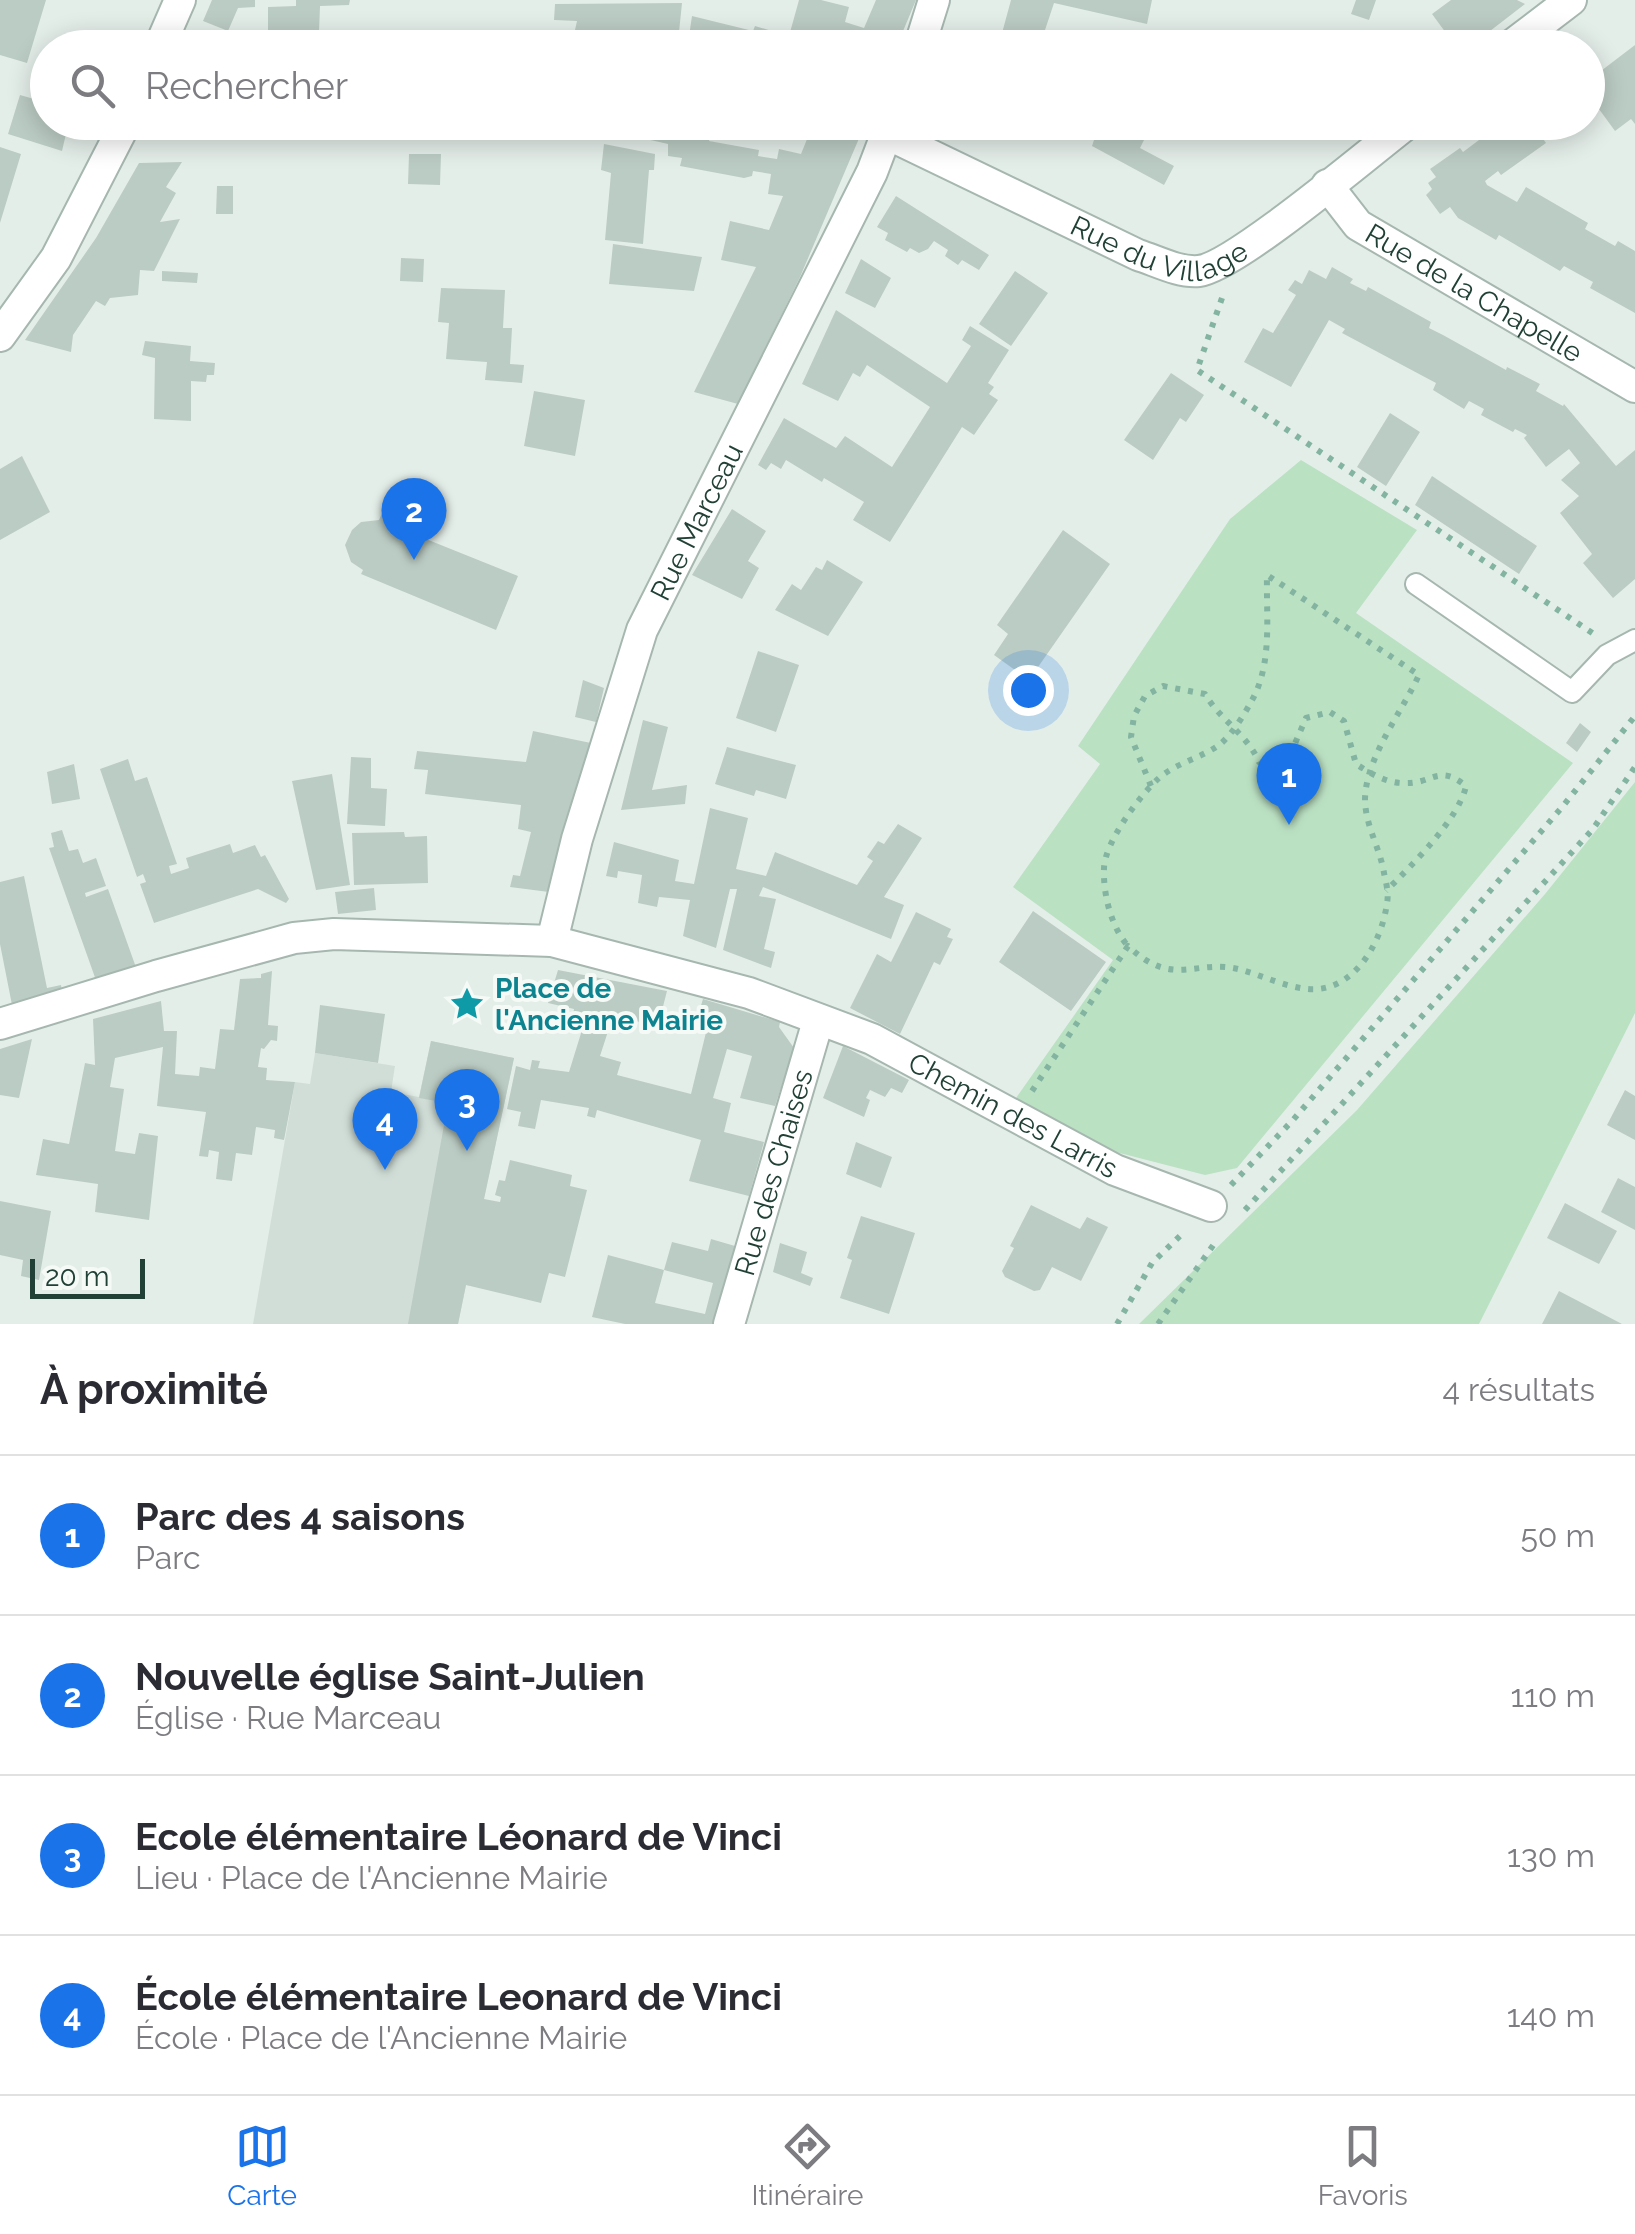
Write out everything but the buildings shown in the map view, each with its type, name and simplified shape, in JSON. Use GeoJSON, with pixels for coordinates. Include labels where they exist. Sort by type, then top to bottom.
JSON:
{"type":"FeatureCollection","features":[{"type":"Feature","properties":{"kind":"street"},"geometry":{"type":"LineString","coordinates":[[168,30],[180,0]]}},
{"type":"Feature","properties":{"kind":"street"},"geometry":{"type":"LineString","coordinates":[[924,30],[934,0]]}},
{"type":"Feature","properties":{"kind":"street"},"geometry":{"type":"LineString","coordinates":[[1532,30],[1571,0]]}},
{"type":"Feature","properties":{"kind":"street"},"geometry":{"type":"LineString","coordinates":[[0,336],[56,258],[117,140]]}},
{"type":"Feature","properties":{"kind":"street","name":"Rue Marceau"},"geometry":{"type":"LineString","coordinates":[[552,942],[577,839],[642,630],[864,189],[884,140]]}},
{"type":"Feature","properties":{"kind":"street","name":"Rue du Village"},"geometry":{"type":"LineString","coordinates":[[910,140],[984,183],[1172,267],[1200,271],[1237,254],[1385,140]]}},
{"type":"Feature","properties":{"kind":"street","name":"Rue de la Chapelle"},"geometry":{"type":"LineString","coordinates":[[1327,185],[1358,225],[1635,386]]}},
{"type":"Feature","properties":{"kind":"street"},"geometry":{"type":"LineString","coordinates":[[0,1024],[294,938],[334,934],[552,942]]}},
{"type":"Feature","properties":{"kind":"street","name":"Chemin des Larris"},"geometry":{"type":"LineString","coordinates":[[552,942],[749,993],[872,1040],[1115,1170],[1210,1206]]}},
{"type":"Feature","properties":{"kind":"street","name":"Rue des Chaises"},"geometry":{"type":"LineString","coordinates":[[729,1324],[818,1021]]}},
{"type":"Feature","properties":{"kind":"lane"},"geometry":{"type":"LineString","coordinates":[[1416,584],[1572,692],[1608,656],[1626,645]]}},
{"type":"Feature","properties":{"kind":"path"},"geometry":{"type":"LineString","coordinates":[[1237,254],[1198,370],[1626,645]]}},
{"type":"Feature","properties":{"kind":"path"},"geometry":{"type":"LineString","coordinates":[[1267,575],[1420,674],[1372,774],[1365,798],[1370,832],[1384,867],[1388,900],[1374,946],[1349,979],[1310,989],[1234,968],[1174,971],[1143,960],[1119,936],[1108,903],[1104,864],[1119,830],[1151,786],[1221,744],[1252,702],[1265,668],[1267,575]]}},
{"type":"Feature","properties":{"kind":"path"},"geometry":{"type":"LineString","coordinates":[[1151,786],[1131,737],[1134,716],[1145,696],[1163,686],[1205,694],[1253,748],[1259,762],[1271,768],[1287,762],[1306,718],[1330,712],[1344,721],[1356,764],[1372,774],[1403,784],[1452,774],[1466,786],[1462,802],[1447,824],[1386,891]]}},
{"type":"Feature","properties":{"kind":"path"},"geometry":{"type":"LineString","coordinates":[[1117,1324],[1152,1263],[1293,1120],[1564,806],[1635,716]]}},
{"type":"Feature","properties":{"kind":"path"},"geometry":{"type":"LineString","coordinates":[[1210,1206],[1243,1212],[1593,829],[1635,767]]}},
{"type":"Feature","properties":{"kind":"path"},"geometry":{"type":"LineString","coordinates":[[1015,1117],[1128,946]]}},
{"type":"Feature","properties":{"kind":"path"},"geometry":{"type":"LineString","coordinates":[[1158,1324],[1214,1244],[1210,1206]]}},
{"type":"Feature","properties":{"kind":"shaded area"},"geometry":{"type":"Polygon","coordinates":[[[431,1041],[514,1058],[484,1199],[478,1287],[466,1285],[458,1324],[253,1324],[295,1082],[310,1084],[315,1053],[395,1066],[391,1092],[419,1097],[431,1041]]]}},
{"type":"Feature","properties":{"kind":"green space"},"geometry":{"type":"Polygon","coordinates":[[[1301,460],[1417,530],[1356,613],[1573,763],[1237,1168],[1205,1175],[1108,1150],[1016,1098],[1113,960],[1013,887],[1100,764],[1078,746],[1230,519],[1301,460]]]}},
{"type":"Feature","properties":{"kind":"green space"},"geometry":{"type":"Polygon","coordinates":[[[1635,782],[1635,1013],[1479,1324],[1139,1324],[1357,1110],[1545,894],[1635,782]]]}},
{"type":"Feature","properties":{"kind":"place","name":"Nouvelle église Saint-Julien"},"geometry":{"type":"Point","coordinates":[414,560]}},
{"type":"Feature","properties":{"kind":"place","name":"Parc des 4 saisons"},"geometry":{"type":"Point","coordinates":[1289,825]}},
{"type":"Feature","properties":{"kind":"place","name":"Place de l'Ancienne Mairie"},"geometry":{"type":"Point","coordinates":[467,1004]}},
{"type":"Feature","properties":{"kind":"place","name":"Ecole élémentaire Léonard de Vinci"},"geometry":{"type":"Point","coordinates":[467,1151]}},
{"type":"Feature","properties":{"kind":"place","name":"École élémentaire Leonard de Vinci"},"geometry":{"type":"Point","coordinates":[385,1170]}}]}
